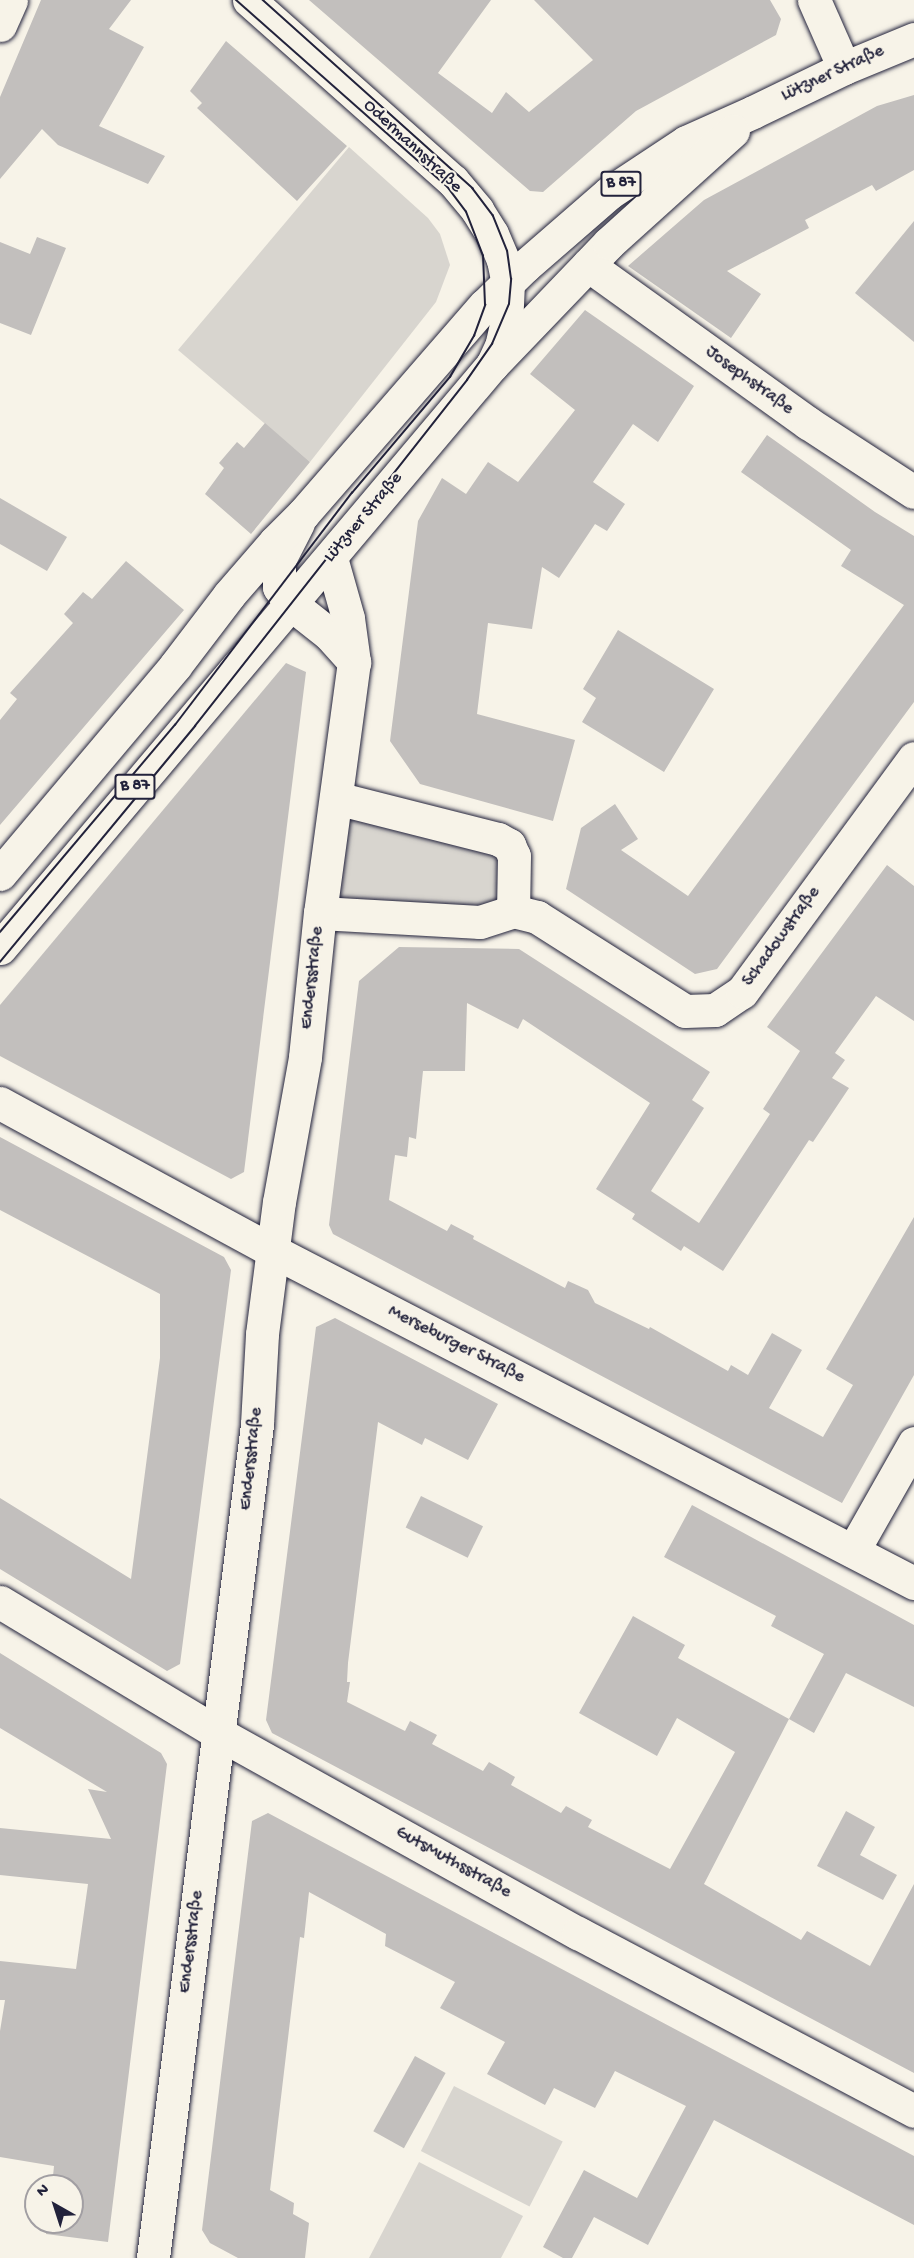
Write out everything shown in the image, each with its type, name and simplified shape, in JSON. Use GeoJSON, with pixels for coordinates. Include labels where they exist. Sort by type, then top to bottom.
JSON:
{"type":"FeatureCollection","features":[{"type":"Feature","properties":{"kind":"street"},"geometry":{"type":"LineString","coordinates":[[0,25],[11,0]]}},
{"type":"Feature","properties":{"kind":"street","name":"Odermannstraße"},"geometry":{"type":"LineString","coordinates":[[249,0],[453,181],[492,234],[503,260],[508,283],[506,325],[501,346],[492,365]]}},
{"type":"Feature","properties":{"kind":"street"},"geometry":{"type":"LineString","coordinates":[[814,0],[844,68]]}},
{"type":"Feature","properties":{"kind":"street","name":"Lützner Straße"},"geometry":{"type":"LineString","coordinates":[[0,874],[175,666],[229,595],[303,514],[434,362],[508,283],[594,206],[651,163],[686,142],[844,68],[914,39]]}},
{"type":"Feature","properties":{"kind":"street","name":"Lützner Straße"},"geometry":{"type":"LineString","coordinates":[[0,948],[492,365],[588,265],[753,112]]}},
{"type":"Feature","properties":{"kind":"street","name":"Josephstraße"},"geometry":{"type":"LineString","coordinates":[[588,265],[808,423],[914,492]]}},
{"type":"Feature","properties":{"kind":"street"},"geometry":{"type":"LineString","coordinates":[[303,514],[279,560],[279,587],[291,604],[330,634],[354,662]]}},
{"type":"Feature","properties":{"kind":"street","name":"Endersstraße"},"geometry":{"type":"LineString","coordinates":[[156,2256],[257,1424],[262,1334],[273,1251],[305,1056],[320,913],[354,662],[348,618],[331,558]]}},
{"type":"Feature","properties":{"kind":"street","name":"Schadowstraße"},"geometry":{"type":"LineString","coordinates":[[513,911],[537,917],[685,1011],[715,1010],[742,992],[914,758]]}},
{"type":"Feature","properties":{"kind":"street"},"geometry":{"type":"LineString","coordinates":[[320,913],[480,922],[513,911],[514,856],[509,845],[498,839],[336,798]]}},
{"type":"Feature","properties":{"kind":"street","name":"Merseburger Straße"},"geometry":{"type":"LineString","coordinates":[[0,1103],[273,1251],[914,1583]]}},
{"type":"Feature","properties":{"kind":"street"},"geometry":{"type":"LineString","coordinates":[[853,1551],[914,1443]]}},
{"type":"Feature","properties":{"kind":"street","name":"GutsMuthsstraße"},"geometry":{"type":"LineString","coordinates":[[0,1602],[218,1734],[589,1938],[914,2111]]}},
{"type":"Feature","properties":{"kind":"shaded area"},"geometry":{"type":"Polygon","coordinates":[[[349,147],[428,218],[440,234],[450,265],[436,302],[310,462],[178,350],[349,147]]]}},
{"type":"Feature","properties":{"kind":"shaded area"},"geometry":{"type":"Polygon","coordinates":[[[336,798],[498,839],[513,911],[320,913],[336,798]]]}},
{"type":"Feature","properties":{"kind":"shaded area"},"geometry":{"type":"Polygon","coordinates":[[[454,2086],[563,2141],[530,2206],[421,2151],[454,2086]]]}},
{"type":"Feature","properties":{"kind":"shaded area"},"geometry":{"type":"Polygon","coordinates":[[[419,2162],[523,2216],[501,2258],[369,2258],[419,2162]]]}},
{"type":"Feature","properties":{"kind":"building"},"geometry":{"type":"Polygon","coordinates":[[[41,0],[131,0],[109,29],[144,47],[99,126],[165,156],[148,184],[58,145],[42,129],[0,179],[0,97],[41,0]]]}},
{"type":"Feature","properties":{"kind":"building"},"geometry":{"type":"Polygon","coordinates":[[[309,0],[491,0],[438,73],[492,113],[506,92],[529,112],[593,60],[534,0],[770,0],[781,19],[776,35],[636,111],[543,192],[530,191],[309,0]]]}},
{"type":"Feature","properties":{"kind":"building"},"geometry":{"type":"Polygon","coordinates":[[[226,41],[347,146],[297,201],[197,108],[202,103],[190,91],[226,41]]]}},
{"type":"Feature","properties":{"kind":"building"},"geometry":{"type":"Polygon","coordinates":[[[914,95],[914,170],[876,191],[872,185],[805,220],[809,228],[727,271],[761,294],[731,338],[628,266],[704,200],[877,106],[914,95]]]}},
{"type":"Feature","properties":{"kind":"building"},"geometry":{"type":"Polygon","coordinates":[[[914,221],[914,342],[855,293],[914,221]]]}},
{"type":"Feature","properties":{"kind":"building"},"geometry":{"type":"Polygon","coordinates":[[[37,237],[66,248],[31,335],[0,323],[0,242],[30,254],[37,237]]]}},
{"type":"Feature","properties":{"kind":"building"},"geometry":{"type":"Polygon","coordinates":[[[585,310],[694,386],[658,442],[633,424],[593,482],[625,504],[607,531],[595,524],[559,578],[542,567],[532,629],[488,623],[477,714],[575,740],[553,821],[420,784],[390,741],[418,521],[442,478],[466,494],[488,462],[518,482],[575,410],[530,374],[585,310]]]}},
{"type":"Feature","properties":{"kind":"building"},"geometry":{"type":"Polygon","coordinates":[[[265,423],[310,462],[251,534],[205,494],[224,468],[219,463],[237,442],[244,448],[265,423]]]}},
{"type":"Feature","properties":{"kind":"building"},"geometry":{"type":"Polygon","coordinates":[[[767,435],[875,512],[914,536],[914,702],[717,969],[695,974],[566,889],[581,828],[615,804],[638,839],[621,850],[688,896],[904,605],[841,566],[851,550],[741,472],[767,435]]]}},
{"type":"Feature","properties":{"kind":"building"},"geometry":{"type":"Polygon","coordinates":[[[0,498],[67,537],[47,571],[0,544],[0,498]]]}},
{"type":"Feature","properties":{"kind":"building"},"geometry":{"type":"Polygon","coordinates":[[[126,561],[184,610],[0,825],[0,720],[17,699],[10,693],[73,623],[64,614],[83,592],[92,599],[126,561]]]}},
{"type":"Feature","properties":{"kind":"building"},"geometry":{"type":"Polygon","coordinates":[[[618,630],[714,689],[664,772],[582,722],[596,698],[583,689],[618,630]]]}},
{"type":"Feature","properties":{"kind":"building"},"geometry":{"type":"Polygon","coordinates":[[[286,663],[306,672],[244,1172],[231,1179],[0,1056],[0,1005],[286,663]]]}},
{"type":"Feature","properties":{"kind":"building"},"geometry":{"type":"Polygon","coordinates":[[[887,865],[914,886],[914,1021],[876,996],[835,1053],[845,1060],[832,1078],[849,1088],[813,1142],[809,1140],[723,1271],[684,1246],[681,1251],[632,1219],[635,1214],[596,1189],[650,1103],[523,1019],[518,1029],[467,1003],[465,1071],[423,1071],[416,1139],[409,1137],[407,1157],[395,1155],[389,1200],[447,1231],[451,1224],[474,1236],[473,1239],[565,1288],[568,1281],[588,1290],[595,1303],[649,1329],[650,1327],[728,1371],[731,1365],[748,1375],[772,1333],[802,1350],[769,1408],[823,1437],[853,1385],[826,1369],[914,1217],[914,1375],[842,1503],[333,1234],[329,1225],[359,981],[399,947],[519,949],[710,1072],[692,1100],[704,1108],[651,1191],[699,1223],[770,1114],[763,1109],[800,1051],[767,1027],[887,865]]]}},
{"type":"Feature","properties":{"kind":"building"},"geometry":{"type":"Polygon","coordinates":[[[0,1137],[224,1257],[231,1270],[180,1664],[167,1671],[0,1569],[0,1498],[131,1579],[160,1358],[160,1294],[0,1210],[0,1137]]]}},
{"type":"Feature","properties":{"kind":"building"},"geometry":{"type":"Polygon","coordinates":[[[335,1318],[498,1404],[468,1460],[425,1438],[422,1445],[378,1422],[348,1663],[347,1682],[350,1682],[347,1702],[405,1731],[410,1721],[437,1735],[432,1744],[483,1771],[489,1762],[515,1777],[511,1785],[561,1813],[566,1806],[592,1820],[588,1827],[670,1869],[735,1752],[677,1718],[657,1756],[579,1713],[633,1616],[685,1645],[678,1658],[789,1719],[704,1884],[801,1940],[807,1931],[870,1966],[914,1884],[914,2073],[272,1733],[266,1720],[316,1327],[335,1318]]]}},
{"type":"Feature","properties":{"kind":"building"},"geometry":{"type":"Polygon","coordinates":[[[421,1496],[483,1526],[468,1558],[406,1527],[421,1496]]]}},
{"type":"Feature","properties":{"kind":"building"},"geometry":{"type":"Polygon","coordinates":[[[692,1505],[914,1625],[914,1707],[846,1673],[814,1733],[789,1719],[824,1654],[771,1626],[776,1616],[664,1557],[692,1505]]]}},
{"type":"Feature","properties":{"kind":"building"},"geometry":{"type":"Polygon","coordinates":[[[0,1653],[161,1753],[167,1764],[108,2242],[46,2234],[84,2234],[84,2174],[53,2174],[54,2166],[0,2157],[0,2031],[5,2000],[0,2000],[0,1961],[76,1969],[88,1884],[0,1875],[0,1828],[111,1839],[88,1789],[107,1792],[0,1728],[0,1653]]]}},
{"type":"Feature","properties":{"kind":"building"},"geometry":{"type":"Polygon","coordinates":[[[846,1811],[875,1827],[860,1855],[897,1875],[883,1900],[817,1866],[846,1811]]]}},
{"type":"Feature","properties":{"kind":"building"},"geometry":{"type":"Polygon","coordinates":[[[268,1813],[914,2156],[914,2225],[714,2120],[648,2245],[594,2217],[572,2258],[563,2258],[543,2247],[584,2170],[637,2198],[686,2106],[615,2071],[595,2108],[554,2088],[545,2105],[487,2074],[505,2042],[440,2008],[455,1982],[385,1946],[386,1934],[309,1892],[304,1938],[300,1937],[270,2190],[294,2203],[293,2214],[309,2223],[305,2258],[238,2258],[210,2243],[202,2230],[252,1821],[268,1813]]]}},
{"type":"Feature","properties":{"kind":"building"},"geometry":{"type":"Polygon","coordinates":[[[415,2056],[446,2073],[404,2148],[373,2131],[415,2056]]]}},
{"type":"Feature","properties":{"kind":"tram line"},"geometry":{"type":"LineString","coordinates":[[0,932],[175,725],[352,493],[450,377],[474,336],[485,305],[483,256],[466,212],[447,187],[236,0]]}},
{"type":"Feature","properties":{"kind":"tram line"},"geometry":{"type":"LineString","coordinates":[[0,962],[195,726],[467,380],[492,344],[509,304],[511,279],[507,251],[493,216],[473,189],[262,0]]}}]}
